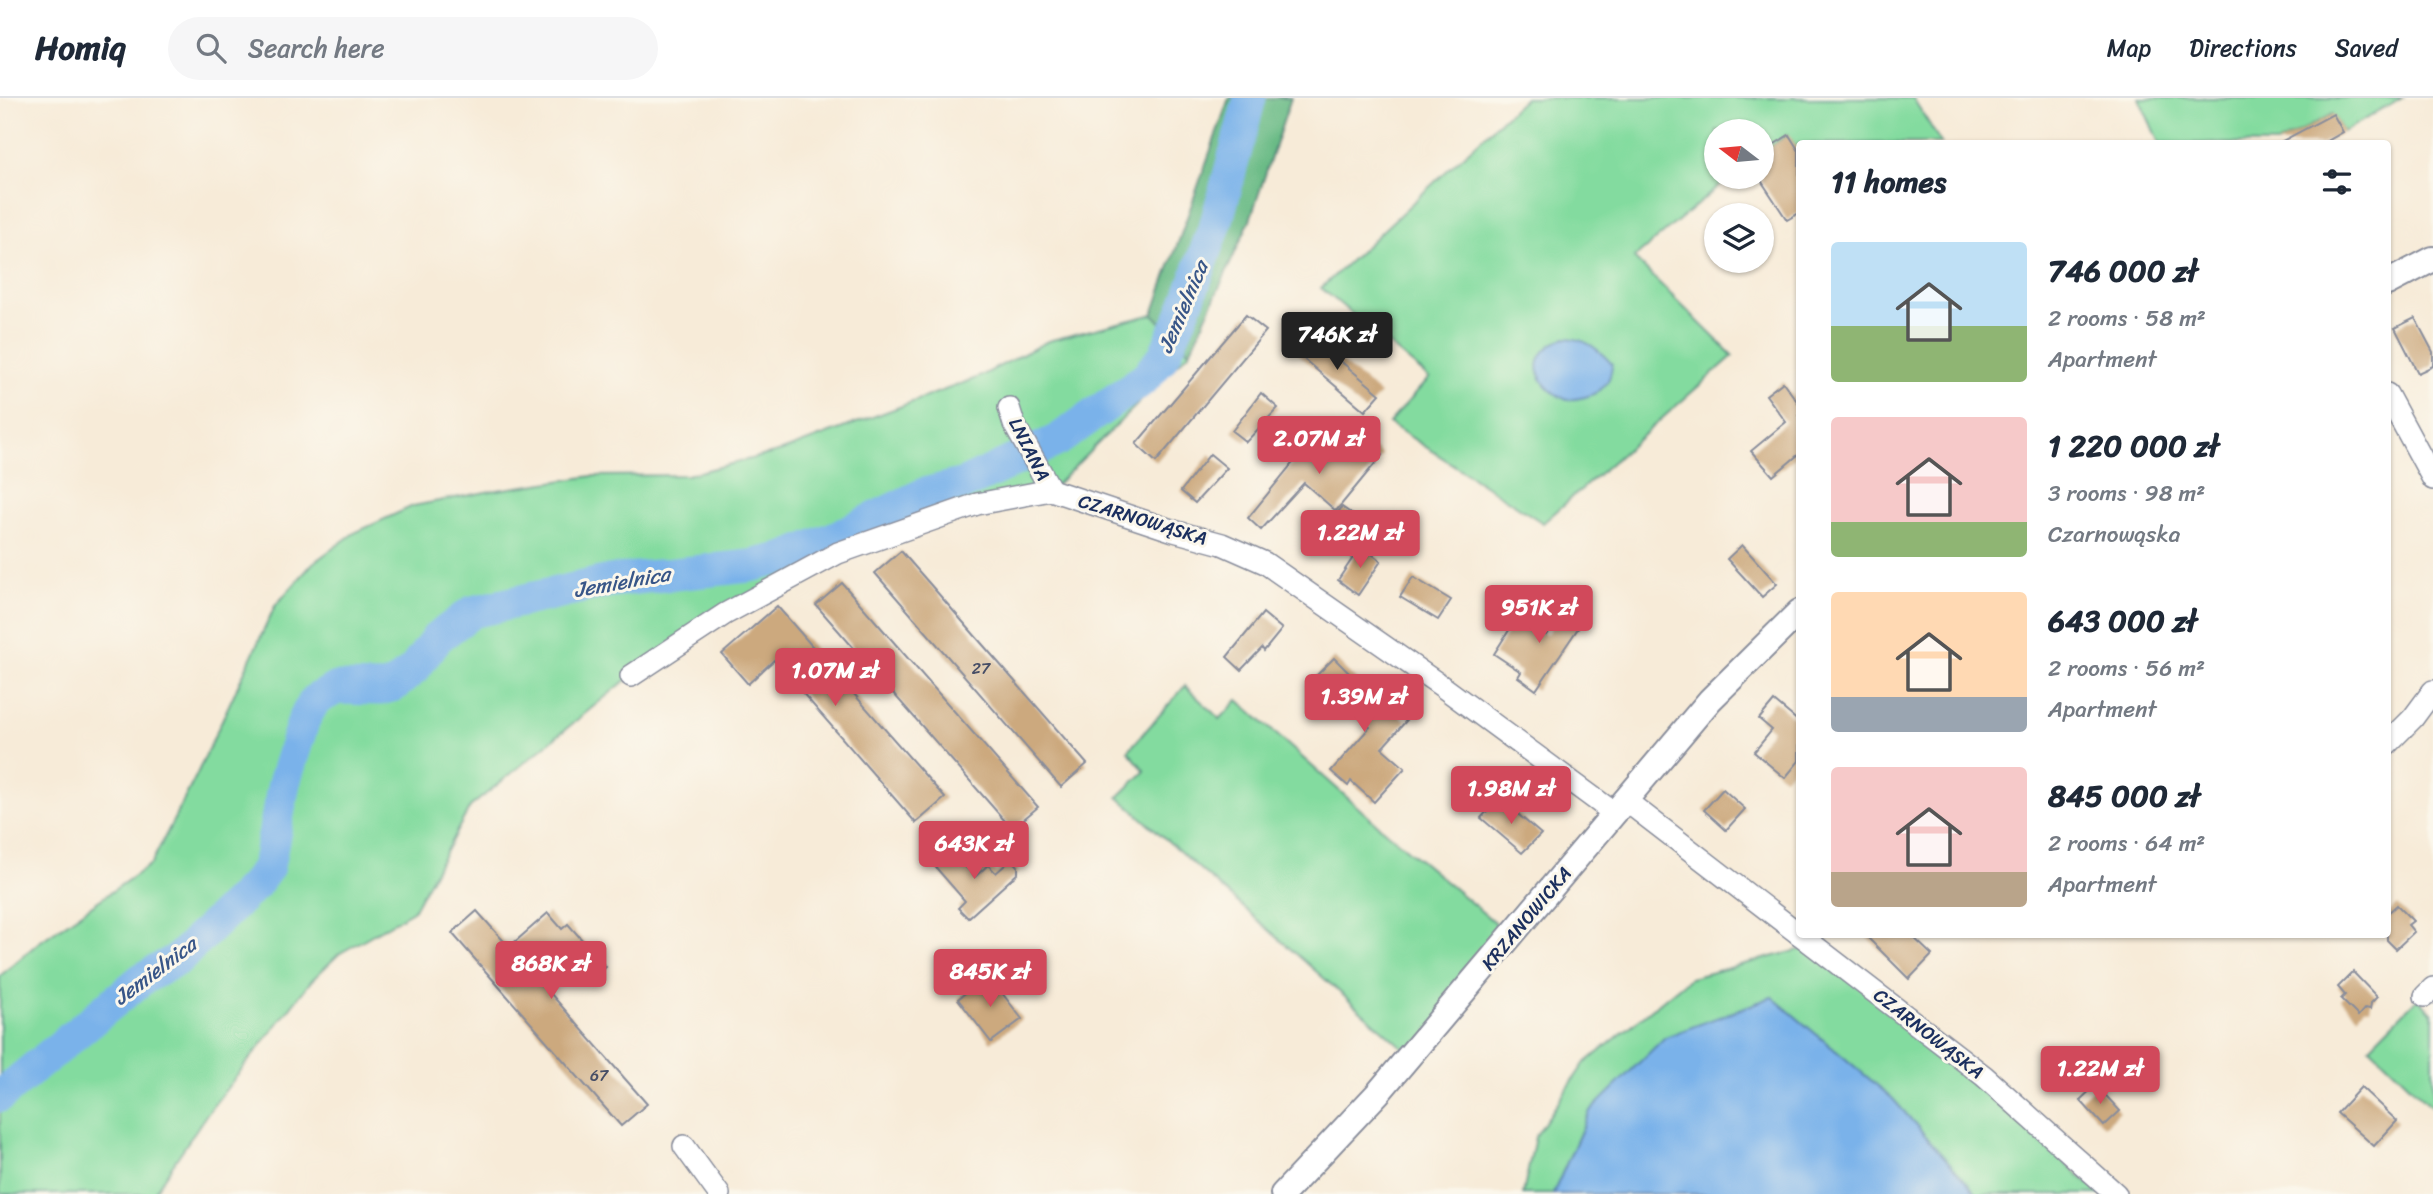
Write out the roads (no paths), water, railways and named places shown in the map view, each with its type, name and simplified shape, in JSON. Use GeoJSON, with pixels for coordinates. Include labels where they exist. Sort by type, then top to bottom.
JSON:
{"type":"FeatureCollection","features":[{"type":"Feature","properties":{"kind":"street"},"geometry":{"type":"LineString","coordinates":[[2391,281],[2433,259]]}},
{"type":"Feature","properties":{"kind":"street"},"geometry":{"type":"LineString","coordinates":[[2391,401],[2433,479]]}},
{"type":"Feature","properties":{"kind":"street","name":"LNIANA"},"geometry":{"type":"LineString","coordinates":[[1009,408],[1014,424],[1051,490]]}},
{"type":"Feature","properties":{"kind":"street","name":"CZARNOWĄSKA"},"geometry":{"type":"LineString","coordinates":[[631,676],[725,614],[838,553],[977,504],[1051,490],[1222,544],[1265,564],[1620,807],[1796,932]]}},
{"type":"Feature","properties":{"kind":"street","name":"KRZANOWICKA"},"geometry":{"type":"LineString","coordinates":[[1283,1194],[1378,1093],[1728,681],[1796,615]]}},
{"type":"Feature","properties":{"kind":"street"},"geometry":{"type":"LineString","coordinates":[[2391,740],[2413,718],[2433,691]]}},
{"type":"Feature","properties":{"kind":"street","name":"CZARNOWĄSKA"},"geometry":{"type":"LineString","coordinates":[[1804,938],[1984,1076],[2116,1194]]}},
{"type":"Feature","properties":{"kind":"street"},"geometry":{"type":"LineString","coordinates":[[684,1146],[719,1194]]}},
{"type":"Feature","properties":{"kind":"water"},"geometry":{"type":"Polygon","coordinates":[[[1565,338],[1591,345],[1612,364],[1608,381],[1592,395],[1567,400],[1555,394],[1541,377],[1539,360],[1544,351],[1565,338]]]}},
{"type":"Feature","properties":{"kind":"water"},"geometry":{"type":"Polygon","coordinates":[[[1772,997],[1892,1098],[1977,1194],[1553,1194],[1590,1111],[1665,1037],[1772,997]]]}},
{"type":"Feature","properties":{"kind":"waterway","name":"Jemielnica"},"geometry":{"type":"LineString","coordinates":[[0,1096],[142,979],[178,959],[255,885],[268,867],[284,783],[304,719],[315,700],[337,688],[380,689],[395,685],[415,668],[437,638],[472,612],[609,581],[750,566],[785,558],[836,537],[924,494],[964,484],[1058,440],[1144,379],[1164,356],[1186,306],[1217,220],[1250,98]]}}]}
